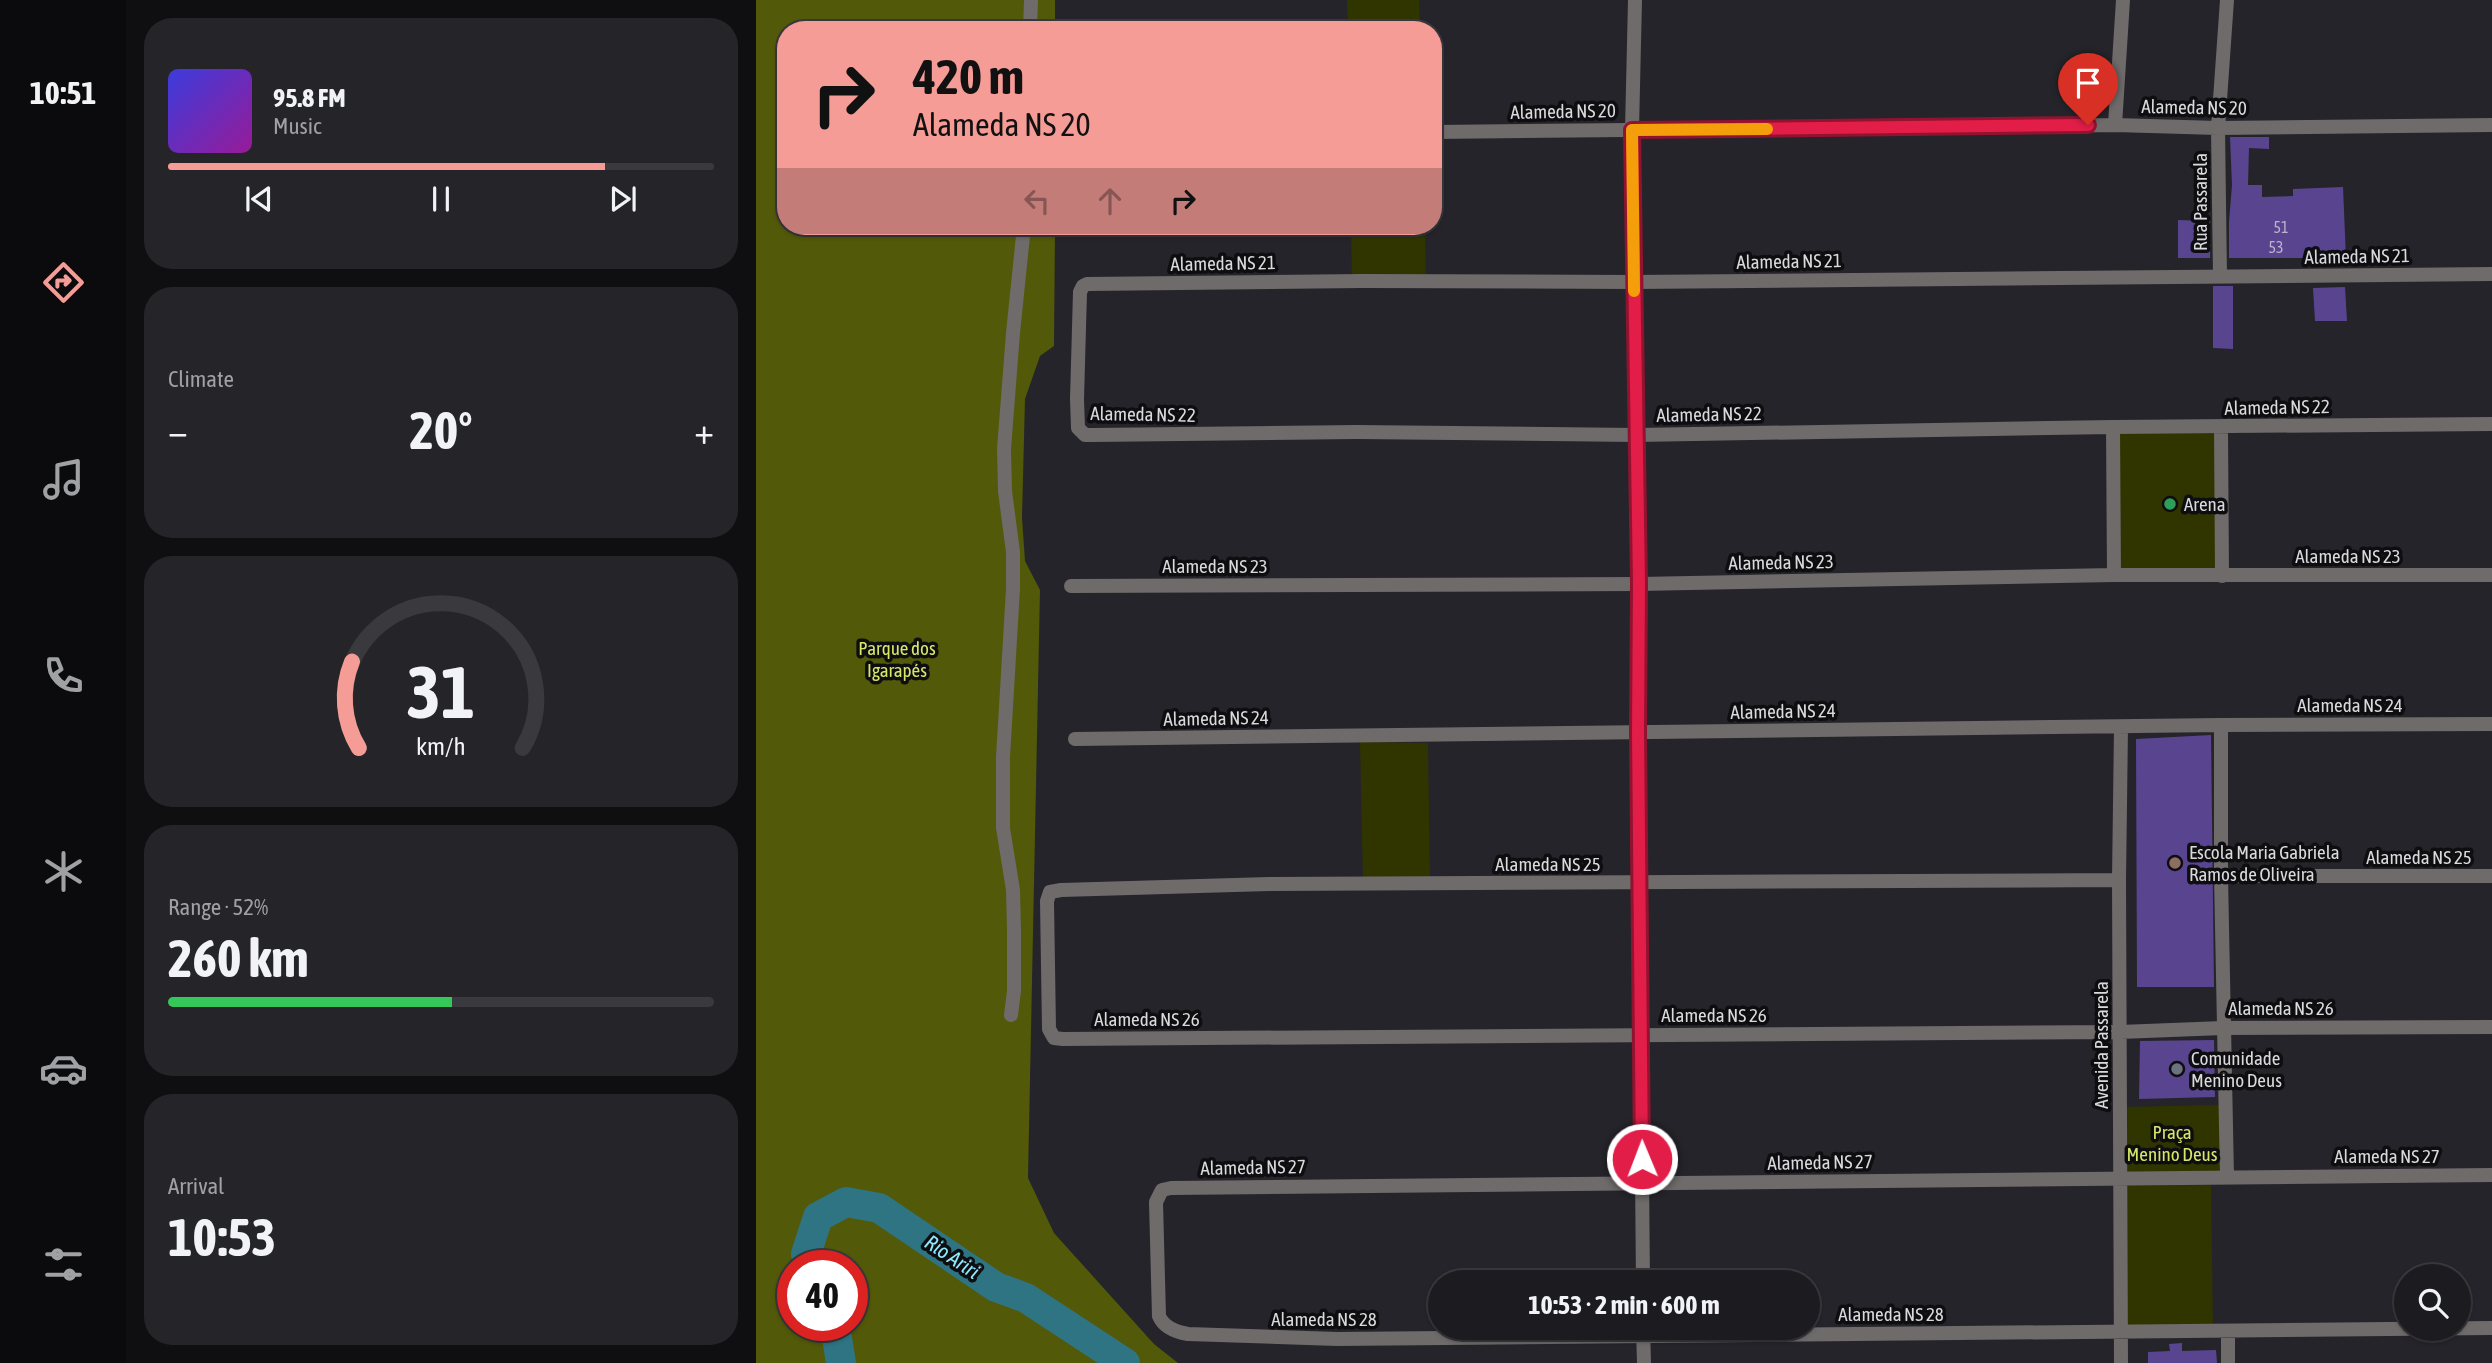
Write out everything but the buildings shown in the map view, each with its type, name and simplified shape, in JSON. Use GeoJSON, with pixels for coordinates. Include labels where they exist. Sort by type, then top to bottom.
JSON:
{"type":"FeatureCollection","features":[{"type":"Feature","properties":{"kind":"street"},"geometry":{"type":"LineString","coordinates":[[1030,21],[1031,0]]}},
{"type":"Feature","properties":{"kind":"street"},"geometry":{"type":"LineString","coordinates":[[1635,0],[1632,130],[1639,584],[1643,1270]]}},
{"type":"Feature","properties":{"kind":"street"},"geometry":{"type":"LineString","coordinates":[[2115,125],[2123,0]]}},
{"type":"Feature","properties":{"kind":"street","name":"Rua Passarela"},"geometry":{"type":"LineString","coordinates":[[2220,276],[2218,128],[2227,0]]}},
{"type":"Feature","properties":{"kind":"street","name":"Alameda NS 20"},"geometry":{"type":"LineString","coordinates":[[1442,132],[2115,125],[2218,128],[2492,125]]}},
{"type":"Feature","properties":{"kind":"street"},"geometry":{"type":"LineString","coordinates":[[1011,1015],[1014,991],[1013,890],[1003,828],[1003,757],[1013,564],[1004,491],[1004,449],[1023,235]]}},
{"type":"Feature","properties":{"kind":"street","name":"Alameda NS 21"},"geometry":{"type":"LineString","coordinates":[[1087,284],[2492,274]]}},
{"type":"Feature","properties":{"kind":"street","name":"Alameda NS 22"},"geometry":{"type":"LineString","coordinates":[[1087,284],[1080,292],[1077,399],[1077,425],[1085,435],[1357,432],[1637,435],[2492,424]]}},
{"type":"Feature","properties":{"kind":"street"},"geometry":{"type":"LineString","coordinates":[[2113,427],[2114,575]]}},
{"type":"Feature","properties":{"kind":"street"},"geometry":{"type":"LineString","coordinates":[[2221,427],[2222,576]]}},
{"type":"Feature","properties":{"kind":"street","name":"Alameda NS 23"},"geometry":{"type":"LineString","coordinates":[[1071,586],[1639,584],[2114,575],[2492,575]]}},
{"type":"Feature","properties":{"kind":"street","name":"Alameda NS 24"},"geometry":{"type":"LineString","coordinates":[[1075,739],[2492,724]]}},
{"type":"Feature","properties":{"kind":"street"},"geometry":{"type":"LineString","coordinates":[[2221,725],[2227,1176]]}},
{"type":"Feature","properties":{"kind":"street","name":"Avenida Passarela"},"geometry":{"type":"LineString","coordinates":[[2121,727],[2121,1363]]}},
{"type":"Feature","properties":{"kind":"street","name":"Alameda NS 25"},"geometry":{"type":"LineString","coordinates":[[2221,876],[2492,876]]}},
{"type":"Feature","properties":{"kind":"street","name":"Alameda NS 25"},"geometry":{"type":"LineString","coordinates":[[1061,890],[1269,884],[2119,880]]}},
{"type":"Feature","properties":{"kind":"street","name":"Alameda NS 26"},"geometry":{"type":"LineString","coordinates":[[1061,890],[1050,892],[1047,901],[1049,1029],[1054,1038],[2120,1032],[2223,1028],[2492,1027]]}},
{"type":"Feature","properties":{"kind":"street","name":"Alameda NS 27"},"geometry":{"type":"LineString","coordinates":[[1156,1202],[1162,1190],[1171,1188],[2492,1175]]}},
{"type":"Feature","properties":{"kind":"street","name":"Alameda NS 28"},"geometry":{"type":"LineString","coordinates":[[1156,1202],[1157,1308],[1160,1320],[1174,1331],[1238,1337],[1428,1337]]}},
{"type":"Feature","properties":{"kind":"street","name":"Alameda NS 28"},"geometry":{"type":"LineString","coordinates":[[1820,1332],[2228,1332],[2492,1328]]}},
{"type":"Feature","properties":{"kind":"street"},"geometry":{"type":"LineString","coordinates":[[2228,1332],[2228,1363]]}},
{"type":"Feature","properties":{"kind":"street"},"geometry":{"type":"LineString","coordinates":[[1643,1340],[1644,1363]]}},
{"type":"Feature","properties":{"kind":"green space","name":"Parque dos Igarapés"},"geometry":{"type":"Polygon","coordinates":[[[756,0],[1055,0],[1055,21],[777,21],[777,235],[1055,235],[1054,346],[1040,356],[1025,399],[1022,518],[1025,561],[1040,590],[1028,1178],[1054,1233],[1154,1344],[1178,1363],[756,1363],[756,0]]]}},
{"type":"Feature","properties":{"kind":"green space"},"geometry":{"type":"Polygon","coordinates":[[[1347,0],[1419,0],[1420,21],[1348,21],[1347,0]]]}},
{"type":"Feature","properties":{"kind":"green space"},"geometry":{"type":"Polygon","coordinates":[[[1351,235],[1425,235],[1426,286],[1352,285],[1351,235]]]}},
{"type":"Feature","properties":{"kind":"green space","name":"Arena"},"geometry":{"type":"Polygon","coordinates":[[[2223,427],[2226,579],[2118,581],[2114,429],[2223,427]]]}},
{"type":"Feature","properties":{"kind":"green space"},"geometry":{"type":"Polygon","coordinates":[[[1360,742],[1428,743],[1430,884],[1363,884],[1360,742]]]}},
{"type":"Feature","properties":{"kind":"green space","name":"Praça Menino Deus"},"geometry":{"type":"Polygon","coordinates":[[[2223,1105],[2224,1179],[2121,1181],[2120,1107],[2223,1105]]]}},
{"type":"Feature","properties":{"kind":"green space"},"geometry":{"type":"Polygon","coordinates":[[[2211,1185],[2213,1330],[2123,1331],[2122,1186],[2211,1185]]]}},
{"type":"Feature","properties":{"kind":"waterway","name":"Rio Ariri"},"geometry":{"type":"LineString","coordinates":[[807,1250],[818,1217],[846,1202],[879,1208],[996,1287],[1026,1298],[1125,1363]]}},
{"type":"Feature","properties":{"kind":"waterway","name":"Rio Ariri"},"geometry":{"type":"LineString","coordinates":[[837,1341],[841,1363]]}},
{"type":"Feature","properties":{"kind":"slow traffic"},"geometry":{"type":"LineString","coordinates":[[1634,291],[1632,130],[1767,129]]}},
{"type":"Feature","properties":{"kind":"place","name":"Arena"},"geometry":{"type":"Point","coordinates":[2170,504]}},
{"type":"Feature","properties":{"kind":"place","name":"Escola Maria Gabriela Ramos de Oliveira"},"geometry":{"type":"Point","coordinates":[2175,863]}},
{"type":"Feature","properties":{"kind":"place","name":"Comunidade Menino Deus"},"geometry":{"type":"Point","coordinates":[2177,1069]}},
{"type":"Feature","properties":{"kind":"route"},"geometry":{"type":"LineString","coordinates":[[1642,1159],[1639,584],[1632,130],[2088,125]]}}]}
